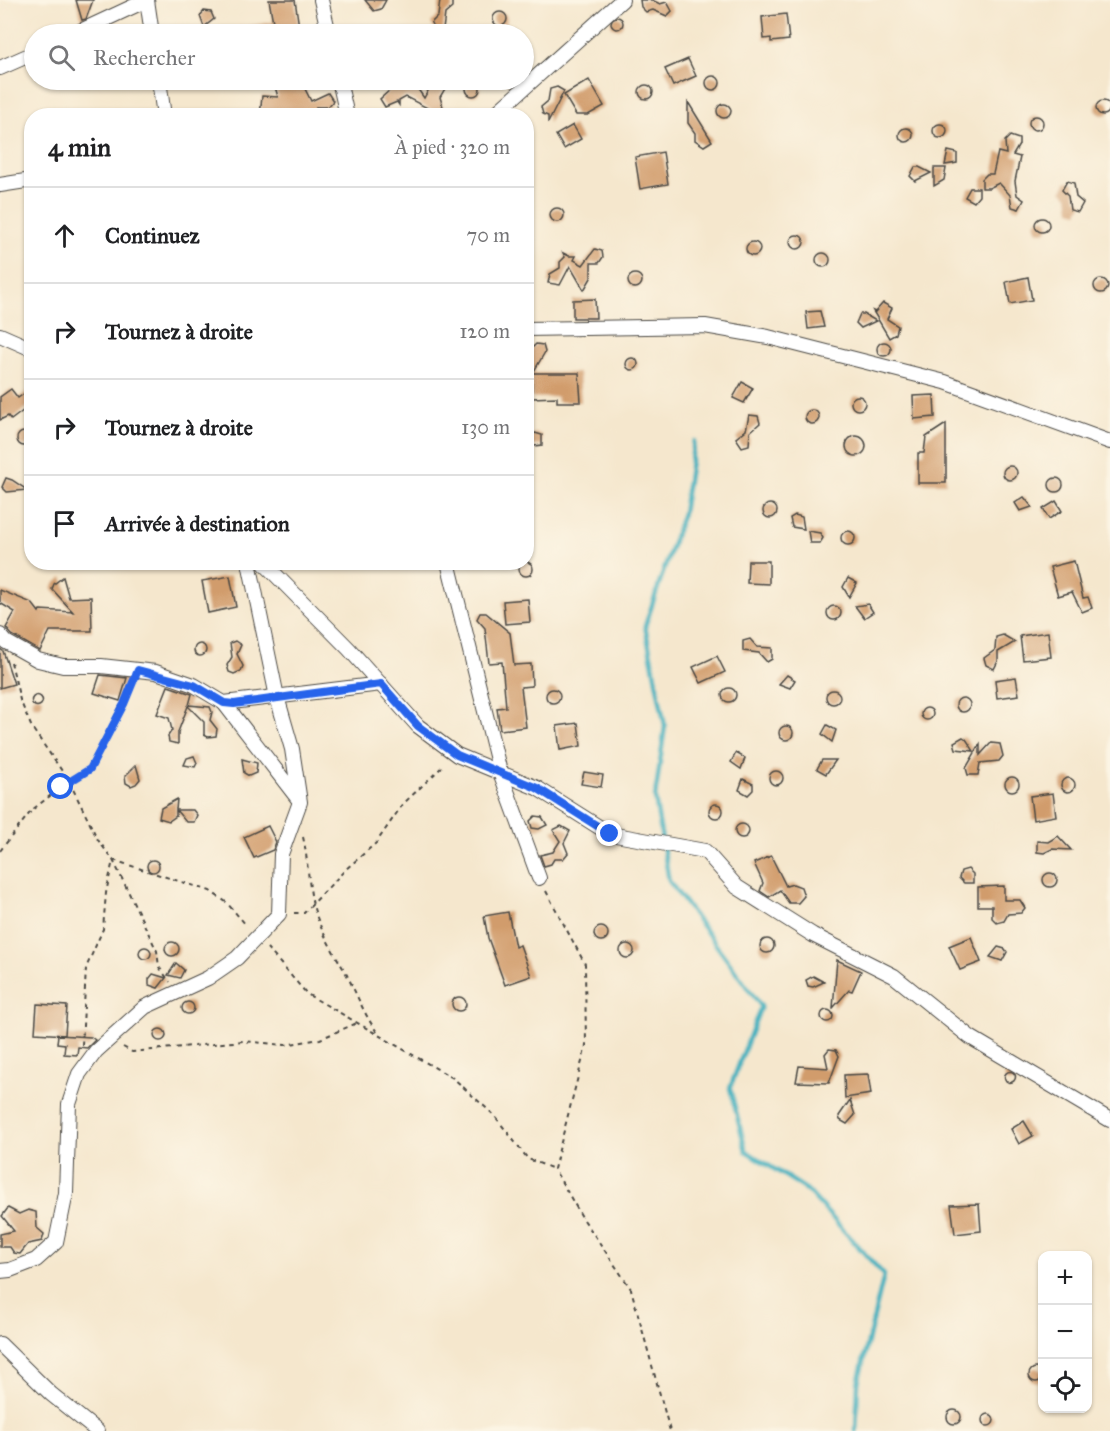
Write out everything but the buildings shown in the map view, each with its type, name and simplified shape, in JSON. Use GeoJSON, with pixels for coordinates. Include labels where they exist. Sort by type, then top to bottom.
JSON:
{"type":"FeatureCollection","features":[{"type":"Feature","properties":{"kind":"street"},"geometry":{"type":"LineString","coordinates":[[95,24],[147,0],[151,24]]}},
{"type":"Feature","properties":{"kind":"street"},"geometry":{"type":"LineString","coordinates":[[321,0],[327,24]]}},
{"type":"Feature","properties":{"kind":"street"},"geometry":{"type":"LineString","coordinates":[[534,79],[622,0]]}},
{"type":"Feature","properties":{"kind":"street"},"geometry":{"type":"LineString","coordinates":[[0,68],[24,57]]}},
{"type":"Feature","properties":{"kind":"street"},"geometry":{"type":"LineString","coordinates":[[160,90],[163,108]]}},
{"type":"Feature","properties":{"kind":"street"},"geometry":{"type":"LineString","coordinates":[[341,90],[345,108]]}},
{"type":"Feature","properties":{"kind":"street"},"geometry":{"type":"LineString","coordinates":[[502,108],[522,90]]}},
{"type":"Feature","properties":{"kind":"street"},"geometry":{"type":"LineString","coordinates":[[0,185],[24,181]]}},
{"type":"Feature","properties":{"kind":"street"},"geometry":{"type":"LineString","coordinates":[[534,329],[705,326],[768,337],[945,382],[1110,442]]}},
{"type":"Feature","properties":{"kind":"street"},"geometry":{"type":"LineString","coordinates":[[0,335],[24,346]]}},
{"type":"Feature","properties":{"kind":"street"},"geometry":{"type":"LineString","coordinates":[[0,1271],[10,1270],[36,1260],[56,1242],[66,1193],[69,1104],[79,1074],[86,1064],[145,1007],[208,978],[237,958],[279,914],[281,854],[300,802],[292,749],[277,697],[251,570]]}},
{"type":"Feature","properties":{"kind":"street"},"geometry":{"type":"LineString","coordinates":[[271,570],[381,684],[418,726],[457,755],[537,788],[610,834],[705,851],[737,887],[813,935],[894,976],[970,1037],[1110,1120]]}},
{"type":"Feature","properties":{"kind":"street"},"geometry":{"type":"LineString","coordinates":[[450,570],[500,772],[538,878]]}},
{"type":"Feature","properties":{"kind":"street"},"geometry":{"type":"LineString","coordinates":[[0,635],[6,642],[38,660],[63,666],[138,670],[194,685],[224,703],[300,802]]}},
{"type":"Feature","properties":{"kind":"street"},"geometry":{"type":"LineString","coordinates":[[224,703],[381,684]]}},
{"type":"Feature","properties":{"kind":"street"},"geometry":{"type":"LineString","coordinates":[[0,1344],[51,1394],[97,1431]]}},
{"type":"Feature","properties":{"kind":"path"},"geometry":{"type":"LineString","coordinates":[[0,851],[32,810],[69,781],[90,769],[110,733],[138,670]]}},
{"type":"Feature","properties":{"kind":"path"},"geometry":{"type":"LineString","coordinates":[[279,914],[304,913],[376,843],[403,804],[433,773],[457,755]]}},
{"type":"Feature","properties":{"kind":"path"},"geometry":{"type":"LineString","coordinates":[[302,833],[309,861],[313,903],[324,936],[348,977],[366,1018],[382,1038]]}},
{"type":"Feature","properties":{"kind":"path"},"geometry":{"type":"LineString","coordinates":[[86,1064],[82,1044],[86,968],[103,929],[106,893],[113,860],[157,951],[159,967],[177,991]]}},
{"type":"Feature","properties":{"kind":"path"},"geometry":{"type":"LineString","coordinates":[[538,878],[585,964],[586,1046],[554,1169],[582,1217],[631,1289],[670,1431]]}},
{"type":"Feature","properties":{"kind":"path"},"geometry":{"type":"LineString","coordinates":[[110,1039],[132,1052],[243,1041],[285,1045],[320,1039],[357,1023]]}},
{"type":"Feature","properties":{"kind":"waterway"},"geometry":{"type":"LineString","coordinates":[[694,441],[683,513],[645,626],[665,726],[655,798],[669,881],[761,1006],[730,1088],[746,1151],[807,1190],[884,1275],[858,1383],[856,1431]]}},
{"type":"Feature","properties":{"kind":"route"},"geometry":{"type":"LineString","coordinates":[[61,787],[90,769],[106,742],[138,670],[156,672],[194,685],[224,703],[234,704],[381,684],[418,726],[457,755],[537,788],[610,834]]}}]}
